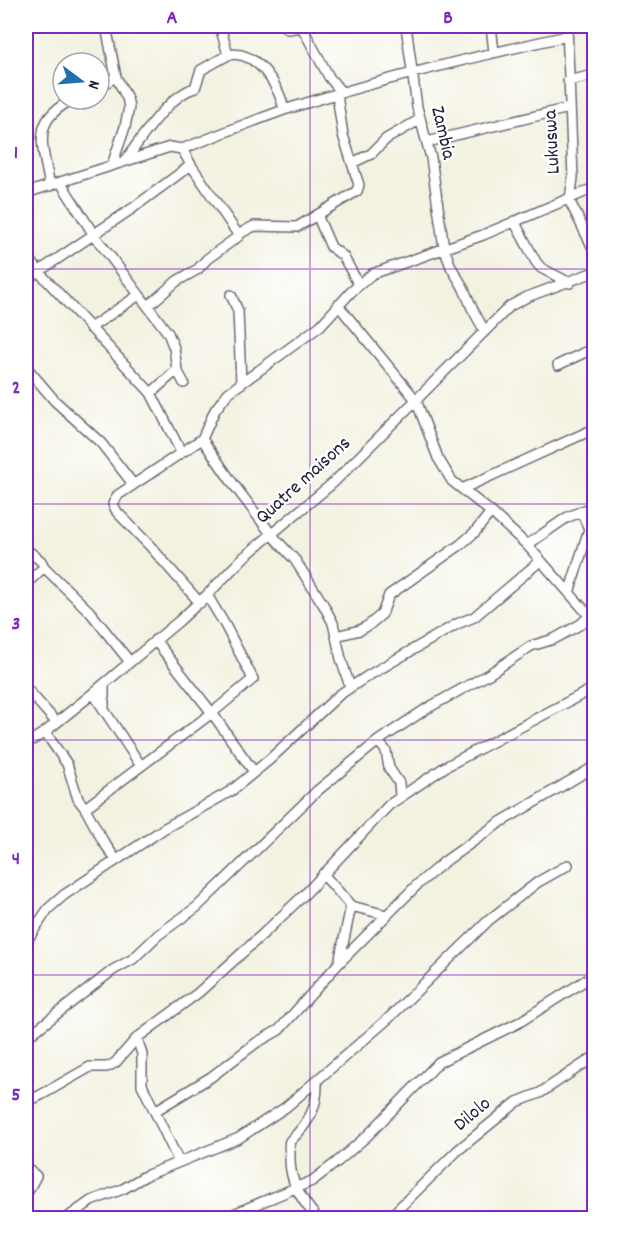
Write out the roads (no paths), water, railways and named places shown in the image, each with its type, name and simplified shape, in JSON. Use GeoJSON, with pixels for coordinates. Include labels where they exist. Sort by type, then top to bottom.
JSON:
{"type":"FeatureCollection","features":[{"type":"Feature","properties":{"kind":"street"},"geometry":{"type":"LineString","coordinates":[[106,26],[116,77],[129,107],[125,128],[112,165]]}},
{"type":"Feature","properties":{"kind":"street"},"geometry":{"type":"LineString","coordinates":[[221,26],[228,56]]}},
{"type":"Feature","properties":{"kind":"street"},"geometry":{"type":"LineString","coordinates":[[148,306],[177,281],[198,269],[207,259],[238,238],[239,234],[254,226],[297,227],[357,191],[359,185],[343,135],[340,94],[303,29],[301,27],[292,30],[284,26]]}},
{"type":"Feature","properties":{"kind":"street","name":"Zambia"},"geometry":{"type":"LineString","coordinates":[[406,26],[411,74],[427,142],[444,248],[448,261],[484,330]]}},
{"type":"Feature","properties":{"kind":"street"},"geometry":{"type":"LineString","coordinates":[[491,26],[494,52]]}},
{"type":"Feature","properties":{"kind":"street"},"geometry":{"type":"LineString","coordinates":[[26,193],[170,147],[182,149],[284,110],[567,31]]}},
{"type":"Feature","properties":{"kind":"street","name":"Lukuswa"},"geometry":{"type":"LineString","coordinates":[[567,31],[573,178],[570,199],[594,250]]}},
{"type":"Feature","properties":{"kind":"street"},"geometry":{"type":"LineString","coordinates":[[124,161],[148,129],[176,98],[195,88],[201,70],[228,56],[239,54],[253,60],[275,88],[284,110]]}},
{"type":"Feature","properties":{"kind":"street"},"geometry":{"type":"LineString","coordinates":[[568,81],[594,75]]}},
{"type":"Feature","properties":{"kind":"street"},"geometry":{"type":"LineString","coordinates":[[111,80],[116,77]]}},
{"type":"Feature","properties":{"kind":"street"},"geometry":{"type":"LineString","coordinates":[[427,142],[569,108]]}},
{"type":"Feature","properties":{"kind":"street"},"geometry":{"type":"LineString","coordinates":[[50,186],[42,139],[43,126],[54,111]]}},
{"type":"Feature","properties":{"kind":"street"},"geometry":{"type":"LineString","coordinates":[[352,163],[371,154],[392,135],[420,120]]}},
{"type":"Feature","properties":{"kind":"street"},"geometry":{"type":"LineString","coordinates":[[182,149],[239,234]]}},
{"type":"Feature","properties":{"kind":"street"},"geometry":{"type":"LineString","coordinates":[[26,280],[94,235],[191,165]]}},
{"type":"Feature","properties":{"kind":"street"},"geometry":{"type":"LineString","coordinates":[[61,183],[94,235],[171,338],[177,370],[183,383]]}},
{"type":"Feature","properties":{"kind":"street"},"geometry":{"type":"LineString","coordinates":[[200,603],[115,510],[114,501],[118,495],[202,439],[220,402],[228,393],[320,326],[359,285],[378,271],[483,235],[594,188]]}},
{"type":"Feature","properties":{"kind":"street"},"geometry":{"type":"LineString","coordinates":[[317,215],[331,247],[343,256],[359,285]]}},
{"type":"Feature","properties":{"kind":"street"},"geometry":{"type":"LineString","coordinates":[[514,220],[541,268],[570,283]]}},
{"type":"Feature","properties":{"kind":"street"},"geometry":{"type":"LineString","coordinates":[[26,254],[39,272],[151,393],[181,452]]}},
{"type":"Feature","properties":{"kind":"street","name":"Quatre maisons"},"geometry":{"type":"LineString","coordinates":[[26,744],[45,732],[200,603],[237,564],[333,483],[484,330],[514,303],[594,272]]}},
{"type":"Feature","properties":{"kind":"street"},"geometry":{"type":"LineString","coordinates":[[90,328],[139,295]]}},
{"type":"Feature","properties":{"kind":"street"},"geometry":{"type":"LineString","coordinates":[[231,296],[238,311],[241,382]]}},
{"type":"Feature","properties":{"kind":"street"},"geometry":{"type":"LineString","coordinates":[[26,1038],[114,970],[133,959],[158,936],[197,908],[317,791],[378,741],[426,709],[489,674],[531,646],[554,639],[586,620],[587,613],[527,545],[491,512],[452,482],[438,458],[416,400],[338,305]]}},
{"type":"Feature","properties":{"kind":"street"},"geometry":{"type":"LineString","coordinates":[[558,366],[594,348]]}},
{"type":"Feature","properties":{"kind":"street"},"geometry":{"type":"LineString","coordinates":[[26,367],[55,401],[100,443],[133,484]]}},
{"type":"Feature","properties":{"kind":"street"},"geometry":{"type":"LineString","coordinates":[[151,393],[177,370]]}},
{"type":"Feature","properties":{"kind":"street"},"geometry":{"type":"LineString","coordinates":[[462,489],[594,429]]}},
{"type":"Feature","properties":{"kind":"street"},"geometry":{"type":"LineString","coordinates":[[202,439],[272,535],[295,560],[323,604],[333,623],[350,687]]}},
{"type":"Feature","properties":{"kind":"street"},"geometry":{"type":"LineString","coordinates":[[527,545],[566,518],[594,506]]}},
{"type":"Feature","properties":{"kind":"street"},"geometry":{"type":"LineString","coordinates":[[569,593],[589,529],[580,511]]}},
{"type":"Feature","properties":{"kind":"street"},"geometry":{"type":"LineString","coordinates":[[336,636],[360,630],[369,625],[382,614],[389,595],[467,539],[491,512]]}},
{"type":"Feature","properties":{"kind":"street"},"geometry":{"type":"LineString","coordinates":[[26,549],[41,561],[44,567],[90,612],[130,662]]}},
{"type":"Feature","properties":{"kind":"street"},"geometry":{"type":"LineString","coordinates":[[26,942],[48,909],[64,895],[172,824],[231,791],[339,695],[457,624],[474,617],[540,561]]}},
{"type":"Feature","properties":{"kind":"street"},"geometry":{"type":"LineString","coordinates":[[26,584],[44,567]]}},
{"type":"Feature","properties":{"kind":"street"},"geometry":{"type":"LineString","coordinates":[[85,808],[212,713],[253,679],[207,595]]}},
{"type":"Feature","properties":{"kind":"street"},"geometry":{"type":"LineString","coordinates":[[155,640],[212,713],[254,772]]}},
{"type":"Feature","properties":{"kind":"street"},"geometry":{"type":"LineString","coordinates":[[104,684],[104,711]]}},
{"type":"Feature","properties":{"kind":"street"},"geometry":{"type":"LineString","coordinates":[[26,688],[56,722]]}},
{"type":"Feature","properties":{"kind":"street"},"geometry":{"type":"LineString","coordinates":[[26,1102],[90,1067],[113,1065],[137,1038],[214,980],[400,796],[445,767],[594,688]]}},
{"type":"Feature","properties":{"kind":"street"},"geometry":{"type":"LineString","coordinates":[[93,693],[141,766]]}},
{"type":"Feature","properties":{"kind":"street"},"geometry":{"type":"LineString","coordinates":[[45,732],[63,757],[78,799],[116,860]]}},
{"type":"Feature","properties":{"kind":"street"},"geometry":{"type":"LineString","coordinates":[[378,741],[386,752],[389,768],[399,783],[400,796]]}},
{"type":"Feature","properties":{"kind":"street"},"geometry":{"type":"LineString","coordinates":[[155,1111],[211,1077],[256,1043],[279,1030],[339,963],[417,885],[470,843],[594,767]]}},
{"type":"Feature","properties":{"kind":"street"},"geometry":{"type":"LineString","coordinates":[[67,1218],[91,1201],[123,1190],[145,1176],[246,1133],[286,1107],[389,1017],[489,920],[538,882],[568,865]]}},
{"type":"Feature","properties":{"kind":"street"},"geometry":{"type":"LineString","coordinates":[[323,874],[351,906],[387,915]]}},
{"type":"Feature","properties":{"kind":"street"},"geometry":{"type":"LineString","coordinates":[[339,963],[351,906]]}},
{"type":"Feature","properties":{"kind":"street"},"geometry":{"type":"LineString","coordinates":[[26,915],[36,925]]}},
{"type":"Feature","properties":{"kind":"street"},"geometry":{"type":"LineString","coordinates":[[224,1218],[312,1181],[367,1136],[440,1062],[518,1023],[594,975]]}},
{"type":"Feature","properties":{"kind":"street"},"geometry":{"type":"LineString","coordinates":[[137,1038],[142,1054],[142,1085],[179,1162]]}},
{"type":"Feature","properties":{"kind":"street","name":"Dilolo"},"geometry":{"type":"LineString","coordinates":[[392,1218],[458,1151],[517,1102],[540,1093],[594,1057]]}},
{"type":"Feature","properties":{"kind":"street"},"geometry":{"type":"LineString","coordinates":[[317,1081],[312,1115],[289,1143],[289,1169],[296,1189],[317,1218]]}},
{"type":"Feature","properties":{"kind":"street"},"geometry":{"type":"LineString","coordinates":[[26,1167],[36,1176],[26,1195]]}}]}
